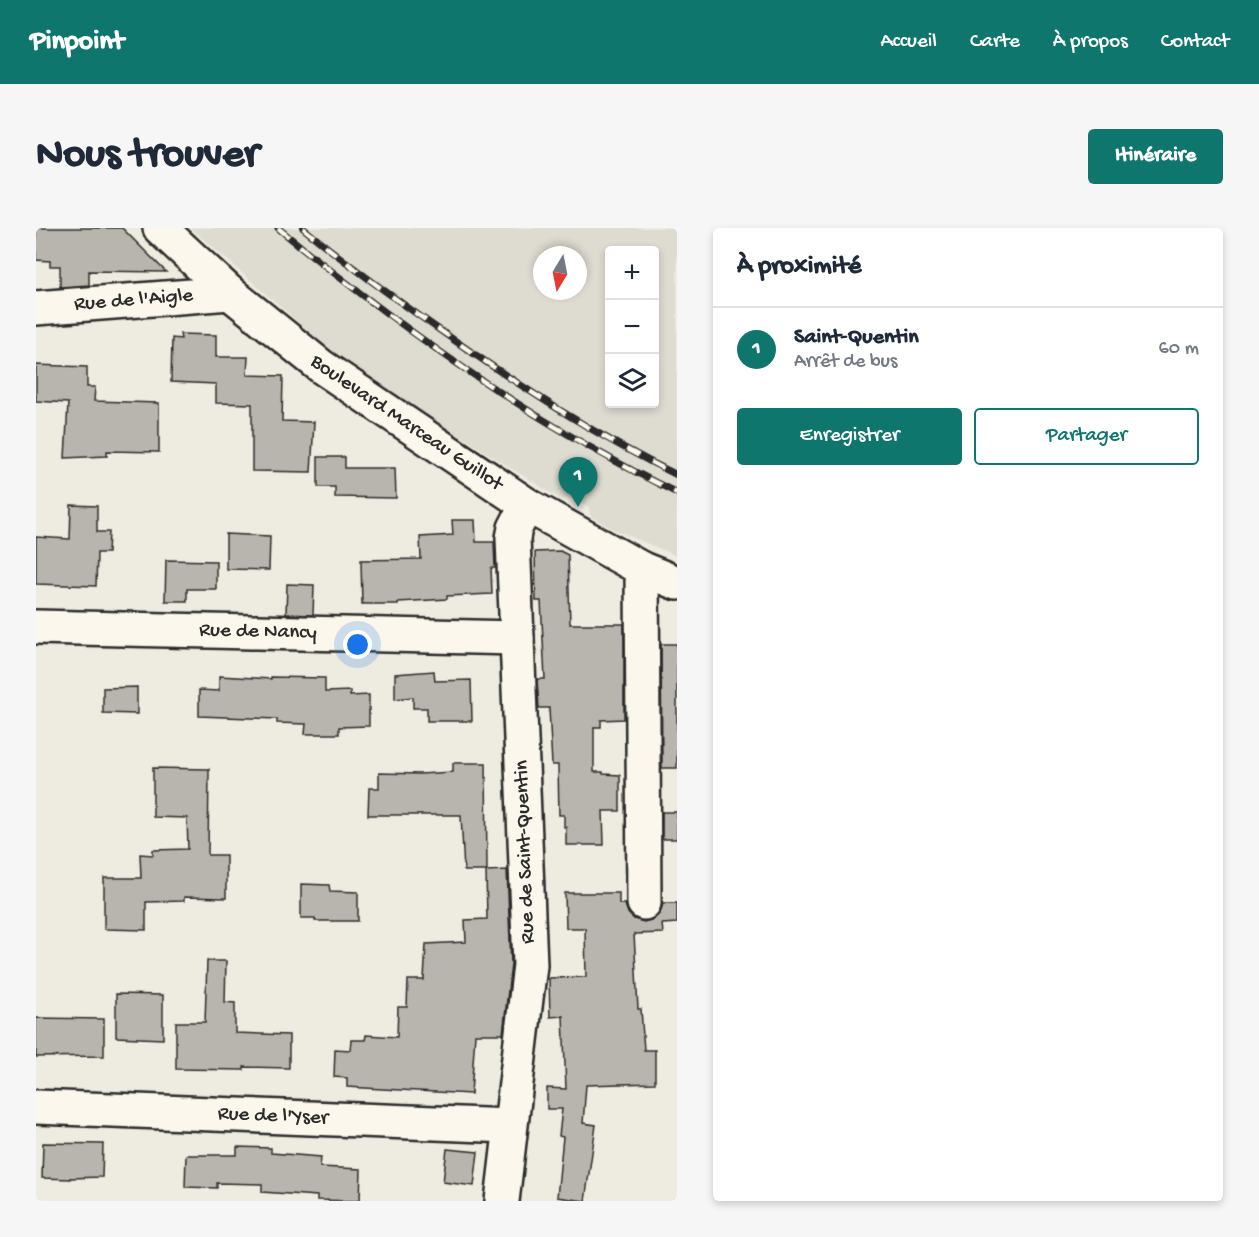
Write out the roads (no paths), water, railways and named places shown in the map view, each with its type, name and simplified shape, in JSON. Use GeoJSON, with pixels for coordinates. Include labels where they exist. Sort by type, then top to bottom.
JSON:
{"type":"FeatureCollection","features":[{"type":"Feature","properties":{"kind":"street","name":"Boulevard Marceau Guillot"},"geometry":{"type":"LineString","coordinates":[[160,228],[230,293],[322,367],[528,505],[642,569],[677,583]]}},
{"type":"Feature","properties":{"kind":"street","name":"Rue de l'Aigle"},"geometry":{"type":"LineString","coordinates":[[36,308],[230,293]]}},
{"type":"Feature","properties":{"kind":"street","name":"Rue de Saint-Quentin"},"geometry":{"type":"LineString","coordinates":[[502,1201],[530,965],[513,538],[515,528],[528,505]]}},
{"type":"Feature","properties":{"kind":"street"},"geometry":{"type":"LineString","coordinates":[[642,569],[644,903]]}},
{"type":"Feature","properties":{"kind":"street","name":"Rue de Nancy"},"geometry":{"type":"LineString","coordinates":[[36,627],[517,638]]}},
{"type":"Feature","properties":{"kind":"street","name":"Rue de l'Yser"},"geometry":{"type":"LineString","coordinates":[[36,1107],[510,1126]]}},
{"type":"Feature","properties":{"kind":"railway"},"geometry":{"type":"LineString","coordinates":[[278,228],[372,302],[470,372],[571,436],[677,493]]}},
{"type":"Feature","properties":{"kind":"railway"},"geometry":{"type":"LineString","coordinates":[[303,228],[396,299],[508,377],[591,429],[677,475]]}},
{"type":"Feature","properties":{"kind":"place","name":"Saint-Quentin"},"geometry":{"type":"Point","coordinates":[578,507]}}]}
